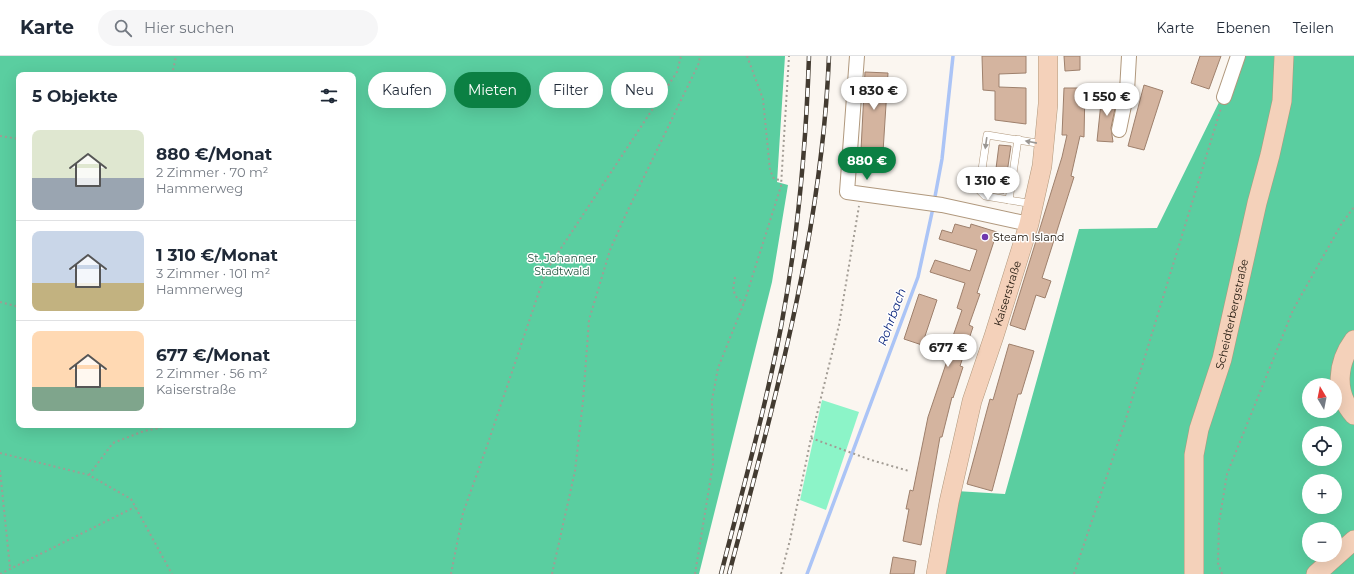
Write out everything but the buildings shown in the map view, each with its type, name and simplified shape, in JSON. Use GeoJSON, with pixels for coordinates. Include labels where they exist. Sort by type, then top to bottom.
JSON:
{"type":"FeatureCollection","features":[{"type":"Feature","properties":{"kind":"street"},"geometry":{"type":"LineString","coordinates":[[857,56],[847,192],[942,204],[1029,224]]}},
{"type":"Feature","properties":{"kind":"street","name":"Kaiserstraße"},"geometry":{"type":"LineString","coordinates":[[936,574],[949,502],[972,401],[1029,224],[1045,144],[1048,104],[1048,56]]}},
{"type":"Feature","properties":{"kind":"street"},"geometry":{"type":"LineString","coordinates":[[1119,130],[1127,91],[1129,56]]}},
{"type":"Feature","properties":{"kind":"street"},"geometry":{"type":"LineString","coordinates":[[1224,98],[1238,56]]}},
{"type":"Feature","properties":{"kind":"street","name":"Scheidterbergstraße"},"geometry":{"type":"LineString","coordinates":[[1194,574],[1194,455],[1197,436],[1222,360],[1253,217],[1270,155],[1282,101],[1284,56]]}},
{"type":"Feature","properties":{"kind":"street"},"geometry":{"type":"LineString","coordinates":[[1354,340],[1346,351],[1341,364],[1339,379],[1347,407],[1354,415]]}},
{"type":"Feature","properties":{"kind":"street"},"geometry":{"type":"LineString","coordinates":[[1354,367],[1352,378],[1354,388]]}},
{"type":"Feature","properties":{"kind":"street"},"geometry":{"type":"LineString","coordinates":[[1316,574],[1354,540]]}},
{"type":"Feature","properties":{"kind":"lane"},"geometry":{"type":"LineString","coordinates":[[1033,204],[985,196],[979,190],[987,135],[1045,144]]}},
{"type":"Feature","properties":{"kind":"lane"},"geometry":{"type":"LineString","coordinates":[[1009,200],[1018,139]]}},
{"type":"Feature","properties":{"kind":"path"},"geometry":{"type":"LineString","coordinates":[[173,72],[176,56]]}},
{"type":"Feature","properties":{"kind":"path"},"geometry":{"type":"LineString","coordinates":[[451,574],[463,513],[546,271],[676,72],[681,56]]}},
{"type":"Feature","properties":{"kind":"path"},"geometry":{"type":"LineString","coordinates":[[552,574],[575,471],[583,401],[589,320],[610,250],[626,212],[699,63],[700,56]]}},
{"type":"Feature","properties":{"kind":"path"},"geometry":{"type":"LineString","coordinates":[[747,56],[763,99],[770,170],[774,179],[781,180]]}},
{"type":"Feature","properties":{"kind":"path"},"geometry":{"type":"LineString","coordinates":[[695,574],[713,464],[712,400],[718,368],[744,303],[781,180],[789,56]]}},
{"type":"Feature","properties":{"kind":"path"},"geometry":{"type":"LineString","coordinates":[[1074,574],[1124,425],[1224,98]]}},
{"type":"Feature","properties":{"kind":"path"},"geometry":{"type":"LineString","coordinates":[[0,136],[16,139]]}},
{"type":"Feature","properties":{"kind":"path"},"geometry":{"type":"LineString","coordinates":[[780,574],[790,540],[811,438],[839,325],[862,194]]}},
{"type":"Feature","properties":{"kind":"path"},"geometry":{"type":"LineString","coordinates":[[1222,574],[1218,564],[1219,523],[1227,474],[1294,310],[1342,223],[1354,208]]}},
{"type":"Feature","properties":{"kind":"path"},"geometry":{"type":"LineString","coordinates":[[735,277],[733,290],[737,298],[744,303]]}},
{"type":"Feature","properties":{"kind":"path"},"geometry":{"type":"LineString","coordinates":[[0,302],[16,306]]}},
{"type":"Feature","properties":{"kind":"path"},"geometry":{"type":"LineString","coordinates":[[89,475],[113,443],[144,431],[159,428]]}},
{"type":"Feature","properties":{"kind":"path"},"geometry":{"type":"LineString","coordinates":[[811,438],[909,471]]}},
{"type":"Feature","properties":{"kind":"path"},"geometry":{"type":"LineString","coordinates":[[0,453],[89,475],[131,499],[172,574]]}},
{"type":"Feature","properties":{"kind":"path"},"geometry":{"type":"LineString","coordinates":[[0,470],[10,569]]}},
{"type":"Feature","properties":{"kind":"path"},"geometry":{"type":"LineString","coordinates":[[0,574],[135,507]]}},
{"type":"Feature","properties":{"kind":"green space","name":"St. Johanner Stadtwald"},"geometry":{"type":"Polygon","coordinates":[[[0,56],[785,56],[777,182],[788,185],[772,282],[699,574],[0,574],[0,56]]]}},
{"type":"Feature","properties":{"kind":"green space"},"geometry":{"type":"Polygon","coordinates":[[[1239,56],[1354,56],[1354,574],[943,574],[956,491],[1005,494],[1079,229],[1157,228],[1228,84],[1239,56]]]}},
{"type":"Feature","properties":{"kind":"green space"},"geometry":{"type":"Polygon","coordinates":[[[822,400],[859,412],[826,510],[800,500],[822,400]]]}},
{"type":"Feature","properties":{"kind":"waterway","name":"Rohrbach"},"geometry":{"type":"LineString","coordinates":[[934,202],[942,159],[953,56]]}},
{"type":"Feature","properties":{"kind":"waterway","name":"Rohrbach"},"geometry":{"type":"LineString","coordinates":[[807,574],[918,277],[933,208]]}},
{"type":"Feature","properties":{"kind":"railway"},"geometry":{"type":"LineString","coordinates":[[721,574],[768,389],[787,293],[797,226],[806,124],[809,56]]}},
{"type":"Feature","properties":{"kind":"railway"},"geometry":{"type":"LineString","coordinates":[[729,574],[779,382],[806,253],[817,188],[825,122],[829,56]]}},
{"type":"Feature","properties":{"kind":"place","name":"Steam Island"},"geometry":{"type":"Point","coordinates":[985,237]}}]}
